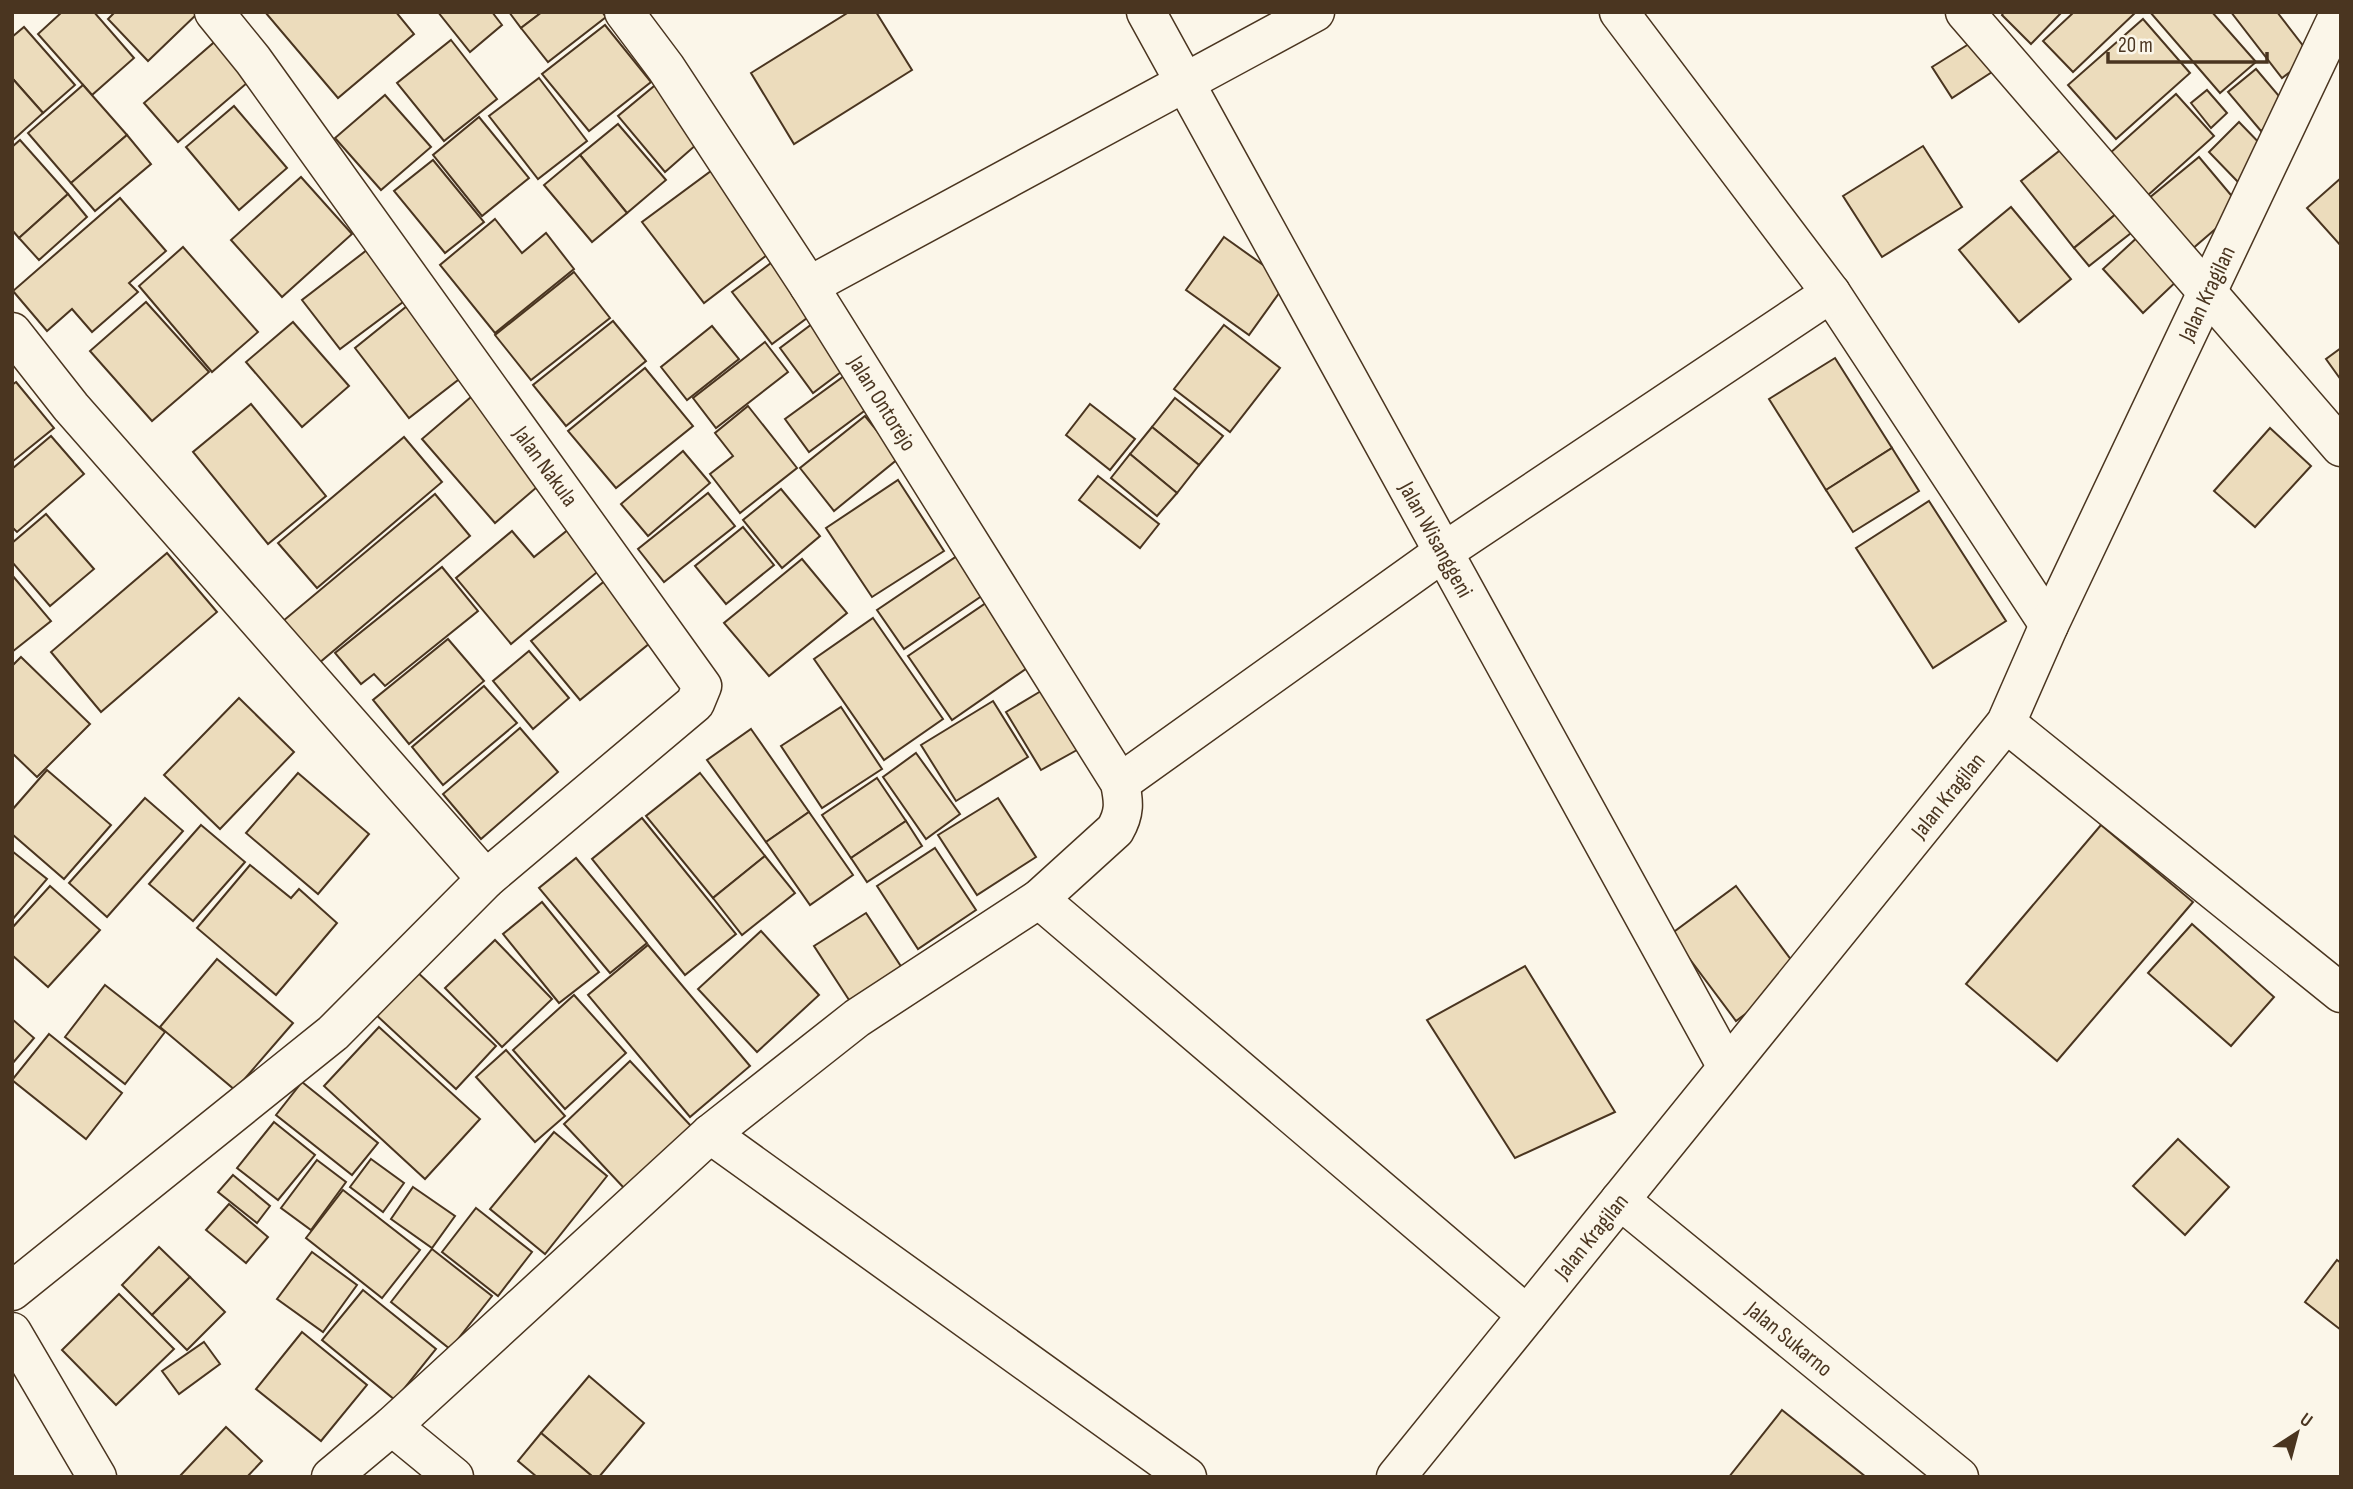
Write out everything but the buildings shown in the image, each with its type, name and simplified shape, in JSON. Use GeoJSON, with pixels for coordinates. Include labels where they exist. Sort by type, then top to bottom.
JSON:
{"type":"FeatureCollection","features":[{"type":"Feature","properties":{"kind":"street","name":"Jalan Nakula"},"geometry":{"type":"LineString","coordinates":[[214,12],[253,60],[702,686],[695,703],[486,879]]}},
{"type":"Feature","properties":{"kind":"street","name":"Jalan Ontorejo"},"geometry":{"type":"LineString","coordinates":[[624,12],[666,68],[809,286],[1122,793]]}},
{"type":"Feature","properties":{"kind":"street","name":"Jalan Wisanggeni"},"geometry":{"type":"LineString","coordinates":[[1146,12],[1727,1068]]}},
{"type":"Feature","properties":{"kind":"street"},"geometry":{"type":"LineString","coordinates":[[809,286],[1315,12]]}},
{"type":"Feature","properties":{"kind":"street"},"geometry":{"type":"LineString","coordinates":[[1619,12],[1831,293],[2049,625]]}},
{"type":"Feature","properties":{"kind":"street"},"geometry":{"type":"LineString","coordinates":[[1965,12],[2341,447]]}},
{"type":"Feature","properties":{"kind":"street","name":"Jalan Kragilan"},"geometry":{"type":"LineString","coordinates":[[1396,1477],[2006,723],[2049,625],[2340,12]]}},
{"type":"Feature","properties":{"kind":"street"},"geometry":{"type":"LineString","coordinates":[[331,1477],[392,1426],[710,1134],[857,1018],[1039,899],[1115,830],[1123,817],[1122,793],[1442,554],[1831,293]]}},
{"type":"Feature","properties":{"kind":"street"},"geometry":{"type":"LineString","coordinates":[[12,332],[71,407],[486,879],[333,1033],[18,1278]]}},
{"type":"Feature","properties":{"kind":"street"},"geometry":{"type":"LineString","coordinates":[[2006,723],[2341,993]]}},
{"type":"Feature","properties":{"kind":"street"},"geometry":{"type":"LineString","coordinates":[[1039,899],[1527,1315]]}},
{"type":"Feature","properties":{"kind":"street"},"geometry":{"type":"LineString","coordinates":[[710,1134],[1187,1477]]}},
{"type":"Feature","properties":{"kind":"street","name":"Jalan Sukarno"},"geometry":{"type":"LineString","coordinates":[[1620,1200],[1959,1477]]}},
{"type":"Feature","properties":{"kind":"street"},"geometry":{"type":"LineString","coordinates":[[12,1332],[97,1477]]}},
{"type":"Feature","properties":{"kind":"street"},"geometry":{"type":"LineString","coordinates":[[392,1426],[454,1477]]}}]}
